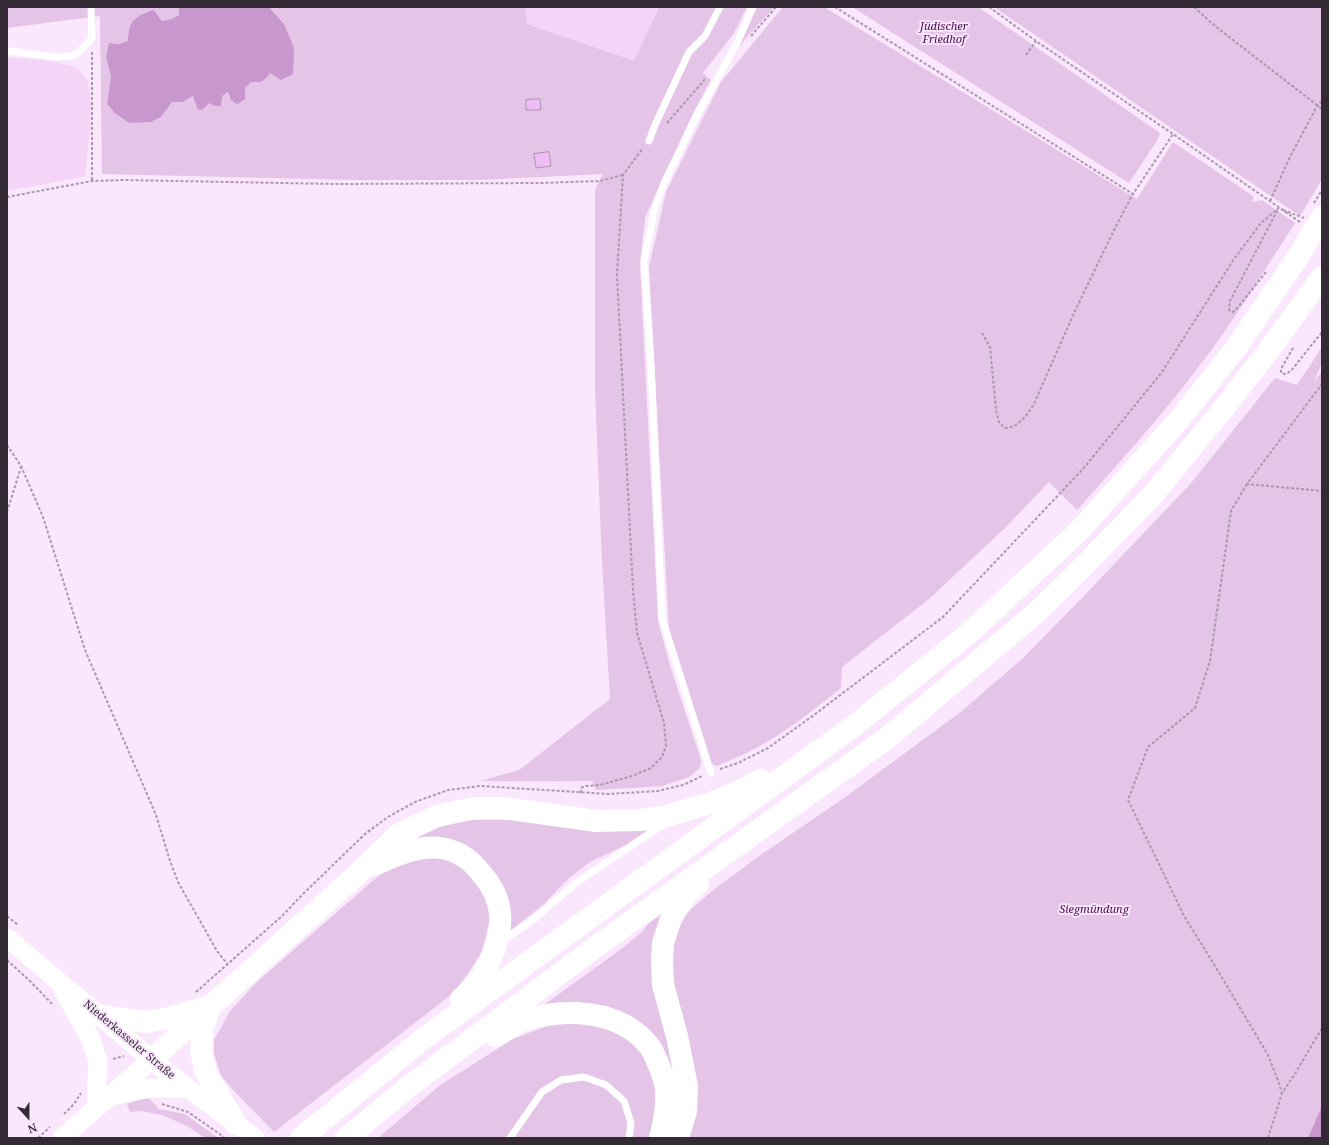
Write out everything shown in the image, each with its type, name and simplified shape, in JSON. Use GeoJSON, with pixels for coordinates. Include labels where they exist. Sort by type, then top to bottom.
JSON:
{"type":"FeatureCollection","features":[{"type":"Feature","properties":{"kind":"highway"},"geometry":{"type":"LineString","coordinates":[[301,1138],[423,1038],[855,725],[968,634],[1078,532],[1178,420],[1236,348],[1298,256],[1314,218]]}},
{"type":"Feature","properties":{"kind":"highway"},"geometry":{"type":"LineString","coordinates":[[346,1138],[411,1085],[594,948],[886,739],[1036,613],[1151,497],[1224,408],[1269,350],[1322,277]]}},
{"type":"Feature","properties":{"kind":"highway"},"geometry":{"type":"LineString","coordinates":[[152,1060],[362,871],[399,834],[437,816],[474,808],[504,808],[596,821],[641,820],[680,813],[738,792],[770,776],[855,725]]}},
{"type":"Feature","properties":{"kind":"highway"},"geometry":{"type":"LineString","coordinates":[[678,1138],[686,1111],[687,1086],[677,1036],[663,985],[663,944],[672,916],[685,896],[745,840]]}},
{"type":"Feature","properties":{"kind":"highway"},"geometry":{"type":"LineString","coordinates":[[362,871],[403,852],[425,848],[441,848],[456,852],[471,860],[486,877],[496,894],[500,909],[501,925],[497,944],[482,977],[423,1038]]}},
{"type":"Feature","properties":{"kind":"highway"},"geometry":{"type":"LineString","coordinates":[[100,1016],[146,1022],[168,1018],[212,1005]]}},
{"type":"Feature","properties":{"kind":"highway"},"geometry":{"type":"LineString","coordinates":[[212,1005],[203,1026],[201,1051],[206,1073],[236,1124]]}},
{"type":"Feature","properties":{"kind":"highway"},"geometry":{"type":"LineString","coordinates":[[411,1085],[521,1022],[559,1013],[588,1014],[618,1022],[639,1036],[651,1048],[661,1068],[666,1089],[665,1121],[660,1138]]}},
{"type":"Feature","properties":{"kind":"main road","name":"Niederkasseler Straße"},"geometry":{"type":"LineString","coordinates":[[13,932],[58,980],[100,1016],[186,1088],[255,1138]]}},
{"type":"Feature","properties":{"kind":"main road"},"geometry":{"type":"LineString","coordinates":[[58,980],[90,1037],[98,1061],[103,1101]]}},
{"type":"Feature","properties":{"kind":"main road"},"geometry":{"type":"LineString","coordinates":[[58,1131],[103,1101],[152,1060]]}},
{"type":"Feature","properties":{"kind":"main road"},"geometry":{"type":"LineString","coordinates":[[103,1101],[151,1088],[186,1088]]}},
{"type":"Feature","properties":{"kind":"lane"},"geometry":{"type":"LineString","coordinates":[[7,52],[23,52],[59,57],[77,54],[92,38],[90,7]]}},
{"type":"Feature","properties":{"kind":"lane"},"geometry":{"type":"LineString","coordinates":[[649,141],[689,52],[705,36],[720,7]]}},
{"type":"Feature","properties":{"kind":"lane"},"geometry":{"type":"LineString","coordinates":[[711,772],[662,618],[651,365],[644,260],[655,208],[664,184],[695,119],[724,64],[737,43],[753,7]]}},
{"type":"Feature","properties":{"kind":"lane"},"geometry":{"type":"LineString","coordinates":[[497,944],[533,920],[577,882],[636,844],[680,813]]}},
{"type":"Feature","properties":{"kind":"lane"},"geometry":{"type":"LineString","coordinates":[[510,1138],[542,1092],[561,1080],[584,1077],[606,1085],[624,1101],[631,1123],[629,1138]]}},
{"type":"Feature","properties":{"kind":"path"},"geometry":{"type":"LineString","coordinates":[[834,7],[1133,194]]}},
{"type":"Feature","properties":{"kind":"path"},"geometry":{"type":"LineString","coordinates":[[989,7],[1279,208],[1314,218]]}},
{"type":"Feature","properties":{"kind":"path"},"geometry":{"type":"LineString","coordinates":[[1194,7],[1215,26],[1322,108]]}},
{"type":"Feature","properties":{"kind":"path"},"geometry":{"type":"LineString","coordinates":[[92,38],[92,181]]}},
{"type":"Feature","properties":{"kind":"path"},"geometry":{"type":"LineString","coordinates":[[1026,55],[1036,41]]}},
{"type":"Feature","properties":{"kind":"path"},"geometry":{"type":"LineString","coordinates":[[581,793],[581,788],[585,786],[600,785],[632,776],[651,768],[662,757],[666,746],[664,723],[637,633],[633,590],[617,275],[623,175],[649,141],[711,72],[724,64]]}},
{"type":"Feature","properties":{"kind":"path"},"geometry":{"type":"LineString","coordinates":[[1270,201],[1290,157],[1322,101]]}},
{"type":"Feature","properties":{"kind":"path"},"geometry":{"type":"LineString","coordinates":[[982,333],[990,347],[996,410],[999,422],[1005,428],[1013,428],[1024,419],[1033,406],[1074,313],[1133,194],[1173,134]]}},
{"type":"Feature","properties":{"kind":"path"},"geometry":{"type":"LineString","coordinates":[[7,198],[92,181],[123,180],[336,184],[541,183],[600,181],[623,175]]}},
{"type":"Feature","properties":{"kind":"path"},"geometry":{"type":"LineString","coordinates":[[711,772],[738,763],[768,748],[943,617],[1083,469],[1162,372],[1234,259],[1261,223],[1279,208]]}},
{"type":"Feature","properties":{"kind":"path"},"geometry":{"type":"LineString","coordinates":[[1266,271],[1235,311],[1232,312],[1229,310],[1230,301],[1279,208]]}},
{"type":"Feature","properties":{"kind":"path"},"geometry":{"type":"LineString","coordinates":[[1295,344],[1281,369],[1281,374],[1291,371],[1322,332]]}},
{"type":"Feature","properties":{"kind":"path"},"geometry":{"type":"LineString","coordinates":[[1282,1093],[1268,1055],[1184,916],[1128,800],[1148,747],[1196,708],[1210,661],[1232,511],[1247,484],[1322,383]]}},
{"type":"Feature","properties":{"kind":"path"},"geometry":{"type":"LineString","coordinates":[[7,445],[21,466],[44,517],[85,650],[156,815],[178,882],[217,951],[228,965]]}},
{"type":"Feature","properties":{"kind":"path"},"geometry":{"type":"LineString","coordinates":[[7,512],[21,466]]}},
{"type":"Feature","properties":{"kind":"path"},"geometry":{"type":"LineString","coordinates":[[1247,484],[1322,491]]}},
{"type":"Feature","properties":{"kind":"path"},"geometry":{"type":"LineString","coordinates":[[7,916],[13,932]]}},
{"type":"Feature","properties":{"kind":"path"},"geometry":{"type":"LineString","coordinates":[[7,960],[30,981],[53,1006]]}},
{"type":"Feature","properties":{"kind":"path"},"geometry":{"type":"LineString","coordinates":[[1268,1138],[1282,1093],[1322,1028]]}},
{"type":"Feature","properties":{"kind":"path"},"geometry":{"type":"LineString","coordinates":[[63,1115],[74,1104],[82,1091]]}},
{"type":"Feature","properties":{"kind":"path"},"geometry":{"type":"LineString","coordinates":[[38,1138],[58,1131]]}},
{"type":"Feature","properties":{"kind":"shaded area"},"geometry":{"type":"Polygon","coordinates":[[[179,7],[269,7],[284,24],[294,48],[293,74],[281,80],[270,73],[262,81],[257,83],[251,82],[245,88],[245,99],[237,104],[231,100],[228,92],[222,96],[221,106],[215,106],[209,103],[203,109],[198,110],[193,96],[183,102],[172,102],[161,117],[151,122],[129,123],[115,113],[107,104],[111,76],[106,57],[109,43],[119,44],[128,41],[129,29],[137,17],[154,10],[162,21],[172,19],[179,15],[179,7]]]}},
{"type":"Feature","properties":{"kind":"shaded area"},"geometry":{"type":"Polygon","coordinates":[[[525,7],[659,7],[634,62],[527,24],[525,7]]]}},
{"type":"Feature","properties":{"kind":"shaded area"},"geometry":{"type":"Polygon","coordinates":[[[7,57],[50,61],[76,67],[88,82],[92,113],[85,176],[7,191],[7,57]]]}},
{"type":"Feature","properties":{"kind":"shaded area"},"geometry":{"type":"Polygon","coordinates":[[[1322,1106],[1322,1138],[1308,1138],[1322,1106]]]}},
{"type":"Feature","properties":{"kind":"green space"},"geometry":{"type":"Polygon","coordinates":[[[7,7],[179,7],[179,15],[172,19],[162,21],[154,10],[128,32],[128,41],[119,44],[109,43],[106,57],[111,76],[107,104],[143,122],[151,122],[161,117],[172,102],[183,102],[194,96],[209,103],[228,92],[245,88],[251,82],[257,84],[284,24],[269,7],[525,7],[527,24],[634,61],[659,7],[747,7],[734,33],[703,73],[711,80],[693,113],[645,218],[640,265],[658,621],[671,669],[701,760],[700,768],[689,777],[662,786],[596,790],[592,781],[480,781],[519,770],[610,699],[602,562],[595,390],[595,191],[603,174],[479,180],[358,180],[102,174],[100,16],[7,28],[7,7]]]}},
{"type":"Feature","properties":{"kind":"green space"},"geometry":{"type":"Polygon","coordinates":[[[757,7],[774,7],[740,45],[741,41],[757,7]]]}},
{"type":"Feature","properties":{"kind":"green space"},"geometry":{"type":"Polygon","coordinates":[[[783,7],[824,7],[1137,199],[1173,142],[1253,196],[1253,202],[1262,200],[1295,223],[1210,352],[1154,423],[1077,510],[1049,482],[1005,528],[929,599],[842,667],[841,688],[779,735],[751,751],[717,766],[711,763],[669,631],[649,267],[666,192],[721,82],[783,7]]]}},
{"type":"Feature","properties":{"kind":"green space","name":"Jüdischer Friedhof"},"geometry":{"type":"Polygon","coordinates":[[[852,7],[978,7],[1160,133],[1158,139],[1129,183],[852,7]]]}},
{"type":"Feature","properties":{"kind":"green space"},"geometry":{"type":"Polygon","coordinates":[[[994,7],[1322,7],[1322,179],[1300,216],[994,7]]]}},
{"type":"Feature","properties":{"kind":"green space","name":"Siegmündung"},"geometry":{"type":"Polygon","coordinates":[[[1322,347],[1322,363],[1314,381],[1322,372],[1322,1138],[683,1138],[681,1019],[672,971],[673,938],[687,913],[712,891],[762,854],[844,798],[962,711],[1023,658],[1192,482],[1275,378],[1297,385],[1322,347]]]}},
{"type":"Feature","properties":{"kind":"green space"},"geometry":{"type":"Polygon","coordinates":[[[473,820],[515,820],[651,828],[626,845],[590,862],[568,879],[544,904],[506,934],[489,871],[409,840],[441,826],[473,820]]]}},
{"type":"Feature","properties":{"kind":"green space"},"geometry":{"type":"Polygon","coordinates":[[[425,857],[448,860],[478,879],[491,914],[482,952],[456,991],[274,1132],[221,1076],[214,1054],[214,1040],[230,1011],[257,982],[384,871],[425,857]]]}},
{"type":"Feature","properties":{"kind":"green space"},"geometry":{"type":"Polygon","coordinates":[[[670,908],[674,1085],[606,1008],[578,1002],[541,1007],[620,950],[642,932],[648,924],[670,908]]]}},
{"type":"Feature","properties":{"kind":"green space"},"geometry":{"type":"Polygon","coordinates":[[[580,1022],[607,1025],[637,1046],[649,1062],[660,1095],[653,1138],[378,1138],[439,1086],[513,1039],[552,1024],[580,1022]]]}},
{"type":"Feature","properties":{"kind":"green space"},"geometry":{"type":"Polygon","coordinates":[[[147,1096],[159,1109],[185,1114],[218,1138],[205,1138],[187,1126],[162,1115],[142,1111],[130,1112],[127,1104],[147,1096]]]}},
{"type":"Feature","properties":{"kind":"building"},"geometry":{"type":"Polygon","coordinates":[[[540,99],[541,110],[526,110],[526,100],[540,99]]]}},
{"type":"Feature","properties":{"kind":"building"},"geometry":{"type":"Polygon","coordinates":[[[549,152],[551,166],[536,168],[534,154],[549,152]]]}}]}
